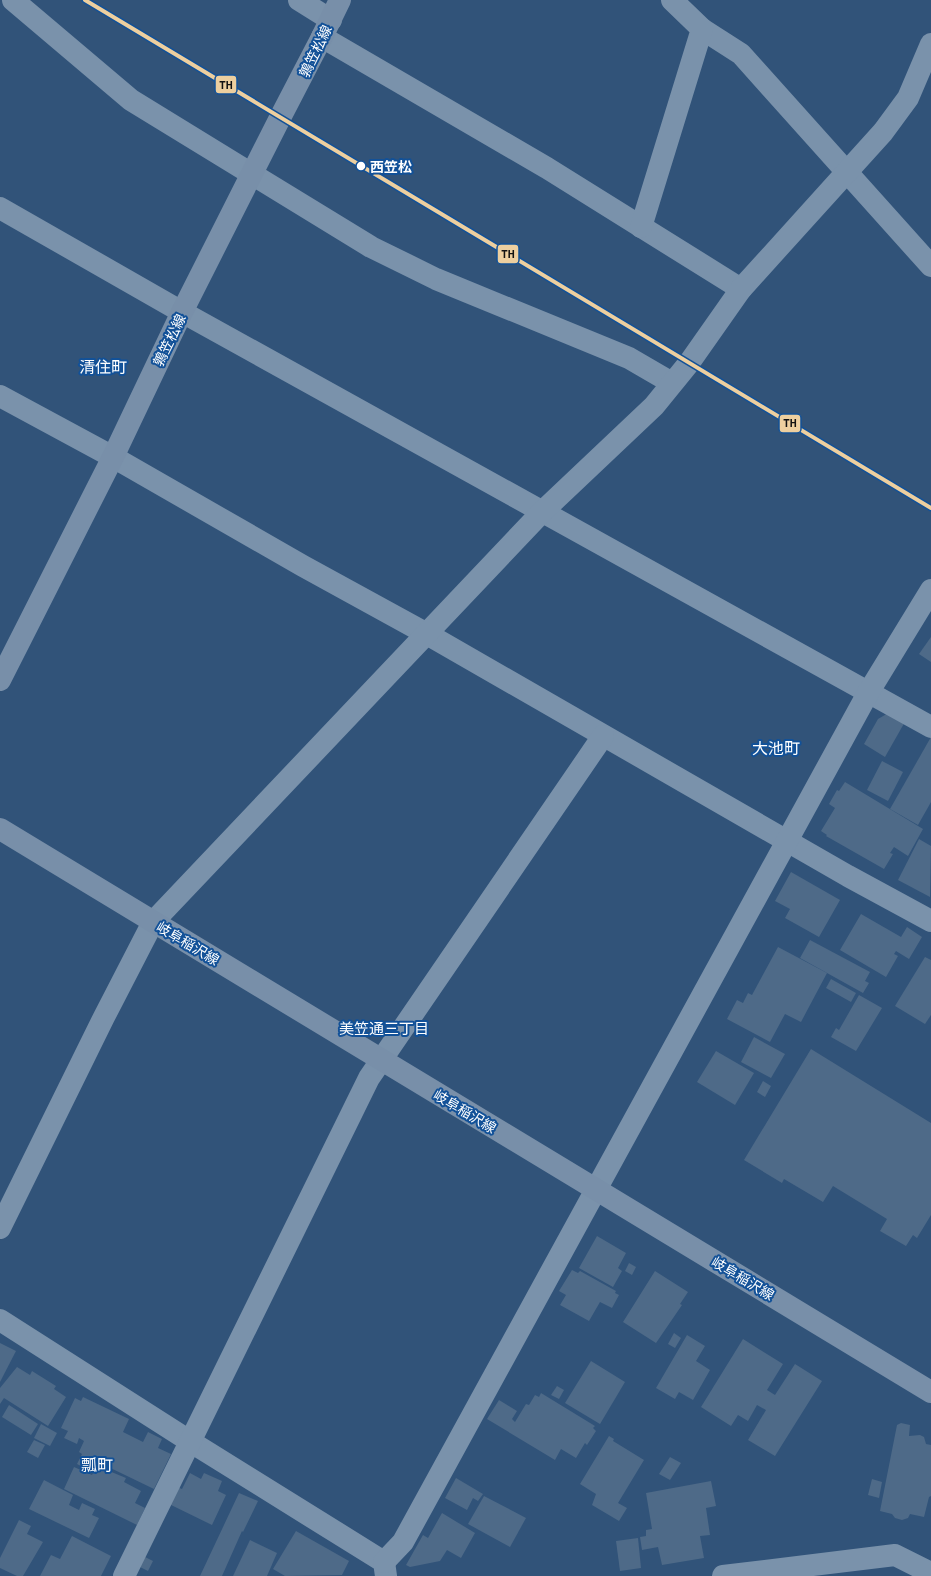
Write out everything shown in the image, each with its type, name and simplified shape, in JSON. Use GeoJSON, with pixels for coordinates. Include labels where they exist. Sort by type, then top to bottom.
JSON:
{"type":"FeatureCollection","features":[{"type":"Feature","properties":{"kind":"main road","name":"鶉笠松線"},"geometry":{"type":"LineString","coordinates":[[0,680],[113,457],[182,312],[340,0]]}},
{"type":"Feature","properties":{"kind":"main road","name":"岐阜稲沢線"},"geometry":{"type":"LineString","coordinates":[[0,829],[931,1392]]}},
{"type":"Feature","properties":{"kind":"street"},"geometry":{"type":"LineString","coordinates":[[13,0],[130,100],[371,247],[436,279],[629,358],[672,383]]}},
{"type":"Feature","properties":{"kind":"street"},"geometry":{"type":"LineString","coordinates":[[299,0],[326,29],[741,289]]}},
{"type":"Feature","properties":{"kind":"street"},"geometry":{"type":"LineString","coordinates":[[672,0],[702,29],[742,54],[846,173],[907,237],[931,266]]}},
{"type":"Feature","properties":{"kind":"street"},"geometry":{"type":"LineString","coordinates":[[641,227],[702,29]]}},
{"type":"Feature","properties":{"kind":"street"},"geometry":{"type":"LineString","coordinates":[[0,1228],[104,1017],[153,922],[542,512],[654,406],[689,363],[741,289],[883,132],[908,98],[931,44]]}},
{"type":"Feature","properties":{"kind":"street"},"geometry":{"type":"LineString","coordinates":[[0,208],[182,312],[931,727]]}},
{"type":"Feature","properties":{"kind":"street"},"geometry":{"type":"LineString","coordinates":[[0,396],[113,457],[303,566],[427,634],[787,841],[931,921]]}},
{"type":"Feature","properties":{"kind":"street"},"geometry":{"type":"LineString","coordinates":[[0,1320],[191,1442],[385,1569],[403,1542],[868,693],[931,590]]}},
{"type":"Feature","properties":{"kind":"street"},"geometry":{"type":"LineString","coordinates":[[124,1576],[369,1078],[380,1059],[603,736]]}},
{"type":"Feature","properties":{"kind":"street"},"geometry":{"type":"LineString","coordinates":[[723,1576],[895,1555],[931,1573]]}},
{"type":"Feature","properties":{"kind":"building"},"geometry":{"type":"Polygon","coordinates":[[[931,637],[931,662],[919,654],[931,637]]]}},
{"type":"Feature","properties":{"kind":"building"},"geometry":{"type":"Polygon","coordinates":[[[890,712],[906,720],[885,757],[864,744],[878,719],[890,712]]]}},
{"type":"Feature","properties":{"kind":"building"},"geometry":{"type":"Polygon","coordinates":[[[931,737],[931,802],[918,825],[890,809],[931,737]]]}},
{"type":"Feature","properties":{"kind":"building"},"geometry":{"type":"Polygon","coordinates":[[[882,761],[903,772],[888,801],[867,790],[882,761]]]}},
{"type":"Feature","properties":{"kind":"building"},"geometry":{"type":"Polygon","coordinates":[[[845,782],[923,829],[908,856],[894,847],[890,853],[893,854],[884,869],[826,836],[827,835],[821,831],[835,808],[829,804],[837,790],[839,791],[845,782]]]}},
{"type":"Feature","properties":{"kind":"building"},"geometry":{"type":"Polygon","coordinates":[[[919,839],[931,846],[930,897],[898,880],[919,839]]]}},
{"type":"Feature","properties":{"kind":"building"},"geometry":{"type":"Polygon","coordinates":[[[791,872],[840,900],[819,937],[785,918],[790,909],[775,901],[791,872]]]}},
{"type":"Feature","properties":{"kind":"building"},"geometry":{"type":"Polygon","coordinates":[[[861,914],[901,937],[907,927],[922,937],[909,959],[896,951],[894,954],[898,956],[886,977],[840,950],[861,914]]]}},
{"type":"Feature","properties":{"kind":"building"},"geometry":{"type":"Polygon","coordinates":[[[810,940],[870,972],[865,981],[869,983],[863,993],[800,958],[810,940]]]}},
{"type":"Feature","properties":{"kind":"building"},"geometry":{"type":"Polygon","coordinates":[[[778,947],[827,973],[801,1022],[785,1014],[770,1042],[727,1019],[737,1000],[743,1003],[748,993],[752,995],[778,947]]]}},
{"type":"Feature","properties":{"kind":"building"},"geometry":{"type":"Polygon","coordinates":[[[925,957],[931,960],[931,1015],[925,1024],[895,1006],[925,957]]]}},
{"type":"Feature","properties":{"kind":"building"},"geometry":{"type":"Polygon","coordinates":[[[831,979],[856,993],[851,1002],[826,988],[831,979]]]}},
{"type":"Feature","properties":{"kind":"building"},"geometry":{"type":"Polygon","coordinates":[[[859,995],[882,1008],[856,1051],[831,1037],[836,1028],[839,1030],[859,995]]]}},
{"type":"Feature","properties":{"kind":"building"},"geometry":{"type":"Polygon","coordinates":[[[754,1037],[785,1054],[771,1078],[741,1062],[754,1037]]]}},
{"type":"Feature","properties":{"kind":"building"},"geometry":{"type":"Polygon","coordinates":[[[811,1049],[931,1123],[931,1215],[917,1238],[913,1235],[906,1246],[880,1231],[887,1219],[833,1186],[823,1202],[784,1179],[782,1183],[744,1160],[811,1049]]]}},
{"type":"Feature","properties":{"kind":"building"},"geometry":{"type":"Polygon","coordinates":[[[716,1051],[754,1073],[735,1105],[697,1082],[716,1051]]]}},
{"type":"Feature","properties":{"kind":"building"},"geometry":{"type":"Polygon","coordinates":[[[763,1081],[771,1086],[765,1097],[757,1092],[763,1081]]]}},
{"type":"Feature","properties":{"kind":"building"},"geometry":{"type":"Polygon","coordinates":[[[597,1236],[626,1253],[618,1268],[622,1271],[613,1287],[579,1268],[597,1236]]]}},
{"type":"Feature","properties":{"kind":"building"},"geometry":{"type":"Polygon","coordinates":[[[629,1263],[636,1267],[632,1275],[625,1271],[629,1263]]]}},
{"type":"Feature","properties":{"kind":"building"},"geometry":{"type":"Polygon","coordinates":[[[572,1270],[578,1273],[580,1271],[616,1291],[615,1293],[619,1295],[612,1308],[600,1302],[589,1321],[560,1305],[566,1295],[559,1291],[572,1270]]]}},
{"type":"Feature","properties":{"kind":"building"},"geometry":{"type":"Polygon","coordinates":[[[655,1271],[688,1292],[680,1304],[682,1305],[656,1343],[623,1322],[655,1271]]]}},
{"type":"Feature","properties":{"kind":"building"},"geometry":{"type":"Polygon","coordinates":[[[674,1333],[681,1338],[675,1348],[668,1344],[674,1333]]]}},
{"type":"Feature","properties":{"kind":"building"},"geometry":{"type":"Polygon","coordinates":[[[687,1335],[705,1346],[696,1361],[710,1370],[693,1400],[679,1392],[675,1399],[656,1388],[687,1335]]]}},
{"type":"Feature","properties":{"kind":"building"},"geometry":{"type":"Polygon","coordinates":[[[743,1339],[783,1364],[767,1390],[775,1395],[795,1364],[822,1381],[775,1456],[748,1440],[766,1410],[757,1405],[748,1421],[738,1415],[731,1426],[701,1407],[743,1339]]]}},
{"type":"Feature","properties":{"kind":"building"},"geometry":{"type":"Polygon","coordinates":[[[0,1343],[16,1351],[0,1382],[0,1343]]]}},
{"type":"Feature","properties":{"kind":"building"},"geometry":{"type":"Polygon","coordinates":[[[591,1361],[625,1382],[600,1424],[565,1403],[591,1361]]]}},
{"type":"Feature","properties":{"kind":"building"},"geometry":{"type":"Polygon","coordinates":[[[17,1367],[30,1375],[32,1371],[56,1386],[54,1389],[66,1397],[48,1426],[4,1398],[0,1404],[0,1388],[17,1367]]]}},
{"type":"Feature","properties":{"kind":"building"},"geometry":{"type":"Polygon","coordinates":[[[557,1386],[564,1390],[559,1399],[551,1395],[557,1386]]]}},
{"type":"Feature","properties":{"kind":"building"},"geometry":{"type":"Polygon","coordinates":[[[541,1393],[595,1426],[593,1428],[596,1431],[587,1445],[585,1443],[576,1458],[561,1449],[555,1460],[487,1419],[499,1400],[517,1411],[512,1419],[515,1422],[526,1404],[529,1405],[535,1395],[539,1397],[541,1393]]]}},
{"type":"Feature","properties":{"kind":"building"},"geometry":{"type":"Polygon","coordinates":[[[83,1397],[129,1419],[123,1432],[143,1442],[148,1432],[162,1439],[158,1448],[171,1454],[154,1489],[96,1461],[91,1471],[77,1464],[82,1454],[79,1452],[84,1441],[79,1438],[77,1444],[64,1438],[68,1431],[61,1428],[75,1398],[81,1401],[83,1397]]]}},
{"type":"Feature","properties":{"kind":"building"},"geometry":{"type":"Polygon","coordinates":[[[9,1405],[38,1424],[31,1435],[2,1417],[9,1405]]]}},
{"type":"Feature","properties":{"kind":"building"},"geometry":{"type":"Polygon","coordinates":[[[901,1423],[910,1425],[909,1436],[920,1435],[924,1437],[926,1444],[931,1445],[931,1496],[929,1497],[924,1517],[910,1514],[908,1518],[902,1520],[895,1518],[892,1514],[880,1511],[897,1425],[901,1423]]]}},
{"type":"Feature","properties":{"kind":"building"},"geometry":{"type":"Polygon","coordinates":[[[41,1424],[57,1433],[50,1446],[34,1438],[41,1424]]]}},
{"type":"Feature","properties":{"kind":"building"},"geometry":{"type":"Polygon","coordinates":[[[609,1436],[614,1439],[613,1441],[644,1460],[618,1503],[627,1508],[619,1521],[592,1505],[596,1494],[580,1484],[609,1436]]]}},
{"type":"Feature","properties":{"kind":"building"},"geometry":{"type":"Polygon","coordinates":[[[34,1440],[45,1445],[38,1458],[27,1452],[34,1440]]]}},
{"type":"Feature","properties":{"kind":"building"},"geometry":{"type":"Polygon","coordinates":[[[670,1457],[681,1463],[670,1480],[659,1474],[670,1457]]]}},
{"type":"Feature","properties":{"kind":"building"},"geometry":{"type":"Polygon","coordinates":[[[97,1466],[126,1478],[124,1482],[141,1491],[135,1503],[145,1508],[137,1525],[64,1489],[74,1467],[92,1475],[97,1466]]]}},
{"type":"Feature","properties":{"kind":"building"},"geometry":{"type":"Polygon","coordinates":[[[190,1473],[201,1479],[204,1473],[222,1481],[218,1491],[226,1495],[212,1525],[169,1504],[177,1487],[182,1489],[190,1473]]]}},
{"type":"Feature","properties":{"kind":"building"},"geometry":{"type":"Polygon","coordinates":[[[456,1478],[483,1494],[478,1501],[473,1498],[467,1510],[445,1498],[456,1478]]]}},
{"type":"Feature","properties":{"kind":"building"},"geometry":{"type":"Polygon","coordinates":[[[872,1479],[882,1482],[879,1498],[868,1495],[872,1479]]]}},
{"type":"Feature","properties":{"kind":"building"},"geometry":{"type":"Polygon","coordinates":[[[44,1480],[73,1495],[69,1505],[79,1510],[82,1503],[95,1509],[92,1515],[99,1518],[89,1538],[29,1509],[44,1480]]]}},
{"type":"Feature","properties":{"kind":"building"},"geometry":{"type":"Polygon","coordinates":[[[711,1481],[716,1506],[706,1508],[710,1535],[700,1536],[704,1558],[662,1565],[658,1547],[642,1550],[640,1537],[646,1536],[646,1530],[652,1529],[646,1493],[711,1481]]]}},
{"type":"Feature","properties":{"kind":"building"},"geometry":{"type":"Polygon","coordinates":[[[239,1493],[258,1501],[243,1532],[242,1531],[222,1576],[200,1576],[239,1493]]]}},
{"type":"Feature","properties":{"kind":"building"},"geometry":{"type":"Polygon","coordinates":[[[484,1496],[526,1518],[510,1547],[468,1524],[484,1496]]]}},
{"type":"Feature","properties":{"kind":"building"},"geometry":{"type":"Polygon","coordinates":[[[442,1513],[475,1533],[461,1558],[447,1550],[440,1561],[410,1567],[406,1565],[423,1535],[428,1538],[442,1513]]]}},
{"type":"Feature","properties":{"kind":"building"},"geometry":{"type":"Polygon","coordinates":[[[19,1520],[31,1526],[27,1534],[43,1542],[23,1576],[17,1576],[0,1568],[0,1558],[19,1520]]]}},
{"type":"Feature","properties":{"kind":"building"},"geometry":{"type":"Polygon","coordinates":[[[296,1531],[349,1561],[342,1575],[285,1576],[273,1569],[296,1531]]]}},
{"type":"Feature","properties":{"kind":"building"},"geometry":{"type":"Polygon","coordinates":[[[72,1536],[111,1556],[101,1576],[40,1576],[51,1555],[60,1559],[72,1536]]]}},
{"type":"Feature","properties":{"kind":"building"},"geometry":{"type":"Polygon","coordinates":[[[638,1538],[641,1568],[620,1571],[616,1541],[638,1538]]]}},
{"type":"Feature","properties":{"kind":"building"},"geometry":{"type":"Polygon","coordinates":[[[250,1540],[277,1553],[267,1576],[233,1576],[250,1540]]]}},
{"type":"Feature","properties":{"kind":"building"},"geometry":{"type":"Polygon","coordinates":[[[143,1556],[153,1561],[148,1571],[138,1566],[143,1556]]]}},
{"type":"Feature","properties":{"kind":"transit line","name":"TH"},"geometry":{"type":"LineString","coordinates":[[85,0],[931,508]]}},
{"type":"Feature","properties":{"kind":"place","name":"西笠松"},"geometry":{"type":"Point","coordinates":[361,166]}},
{"type":"Feature","properties":{"kind":"district","name":"清住町"},"geometry":{"type":"Point","coordinates":[103,366]}},
{"type":"Feature","properties":{"kind":"district","name":"大池町"},"geometry":{"type":"Point","coordinates":[776,747]}},
{"type":"Feature","properties":{"kind":"district","name":"美笠通三丁目"},"geometry":{"type":"Point","coordinates":[384,1028]}},
{"type":"Feature","properties":{"kind":"district","name":"瓢町"},"geometry":{"type":"Point","coordinates":[97,1464]}}]}
